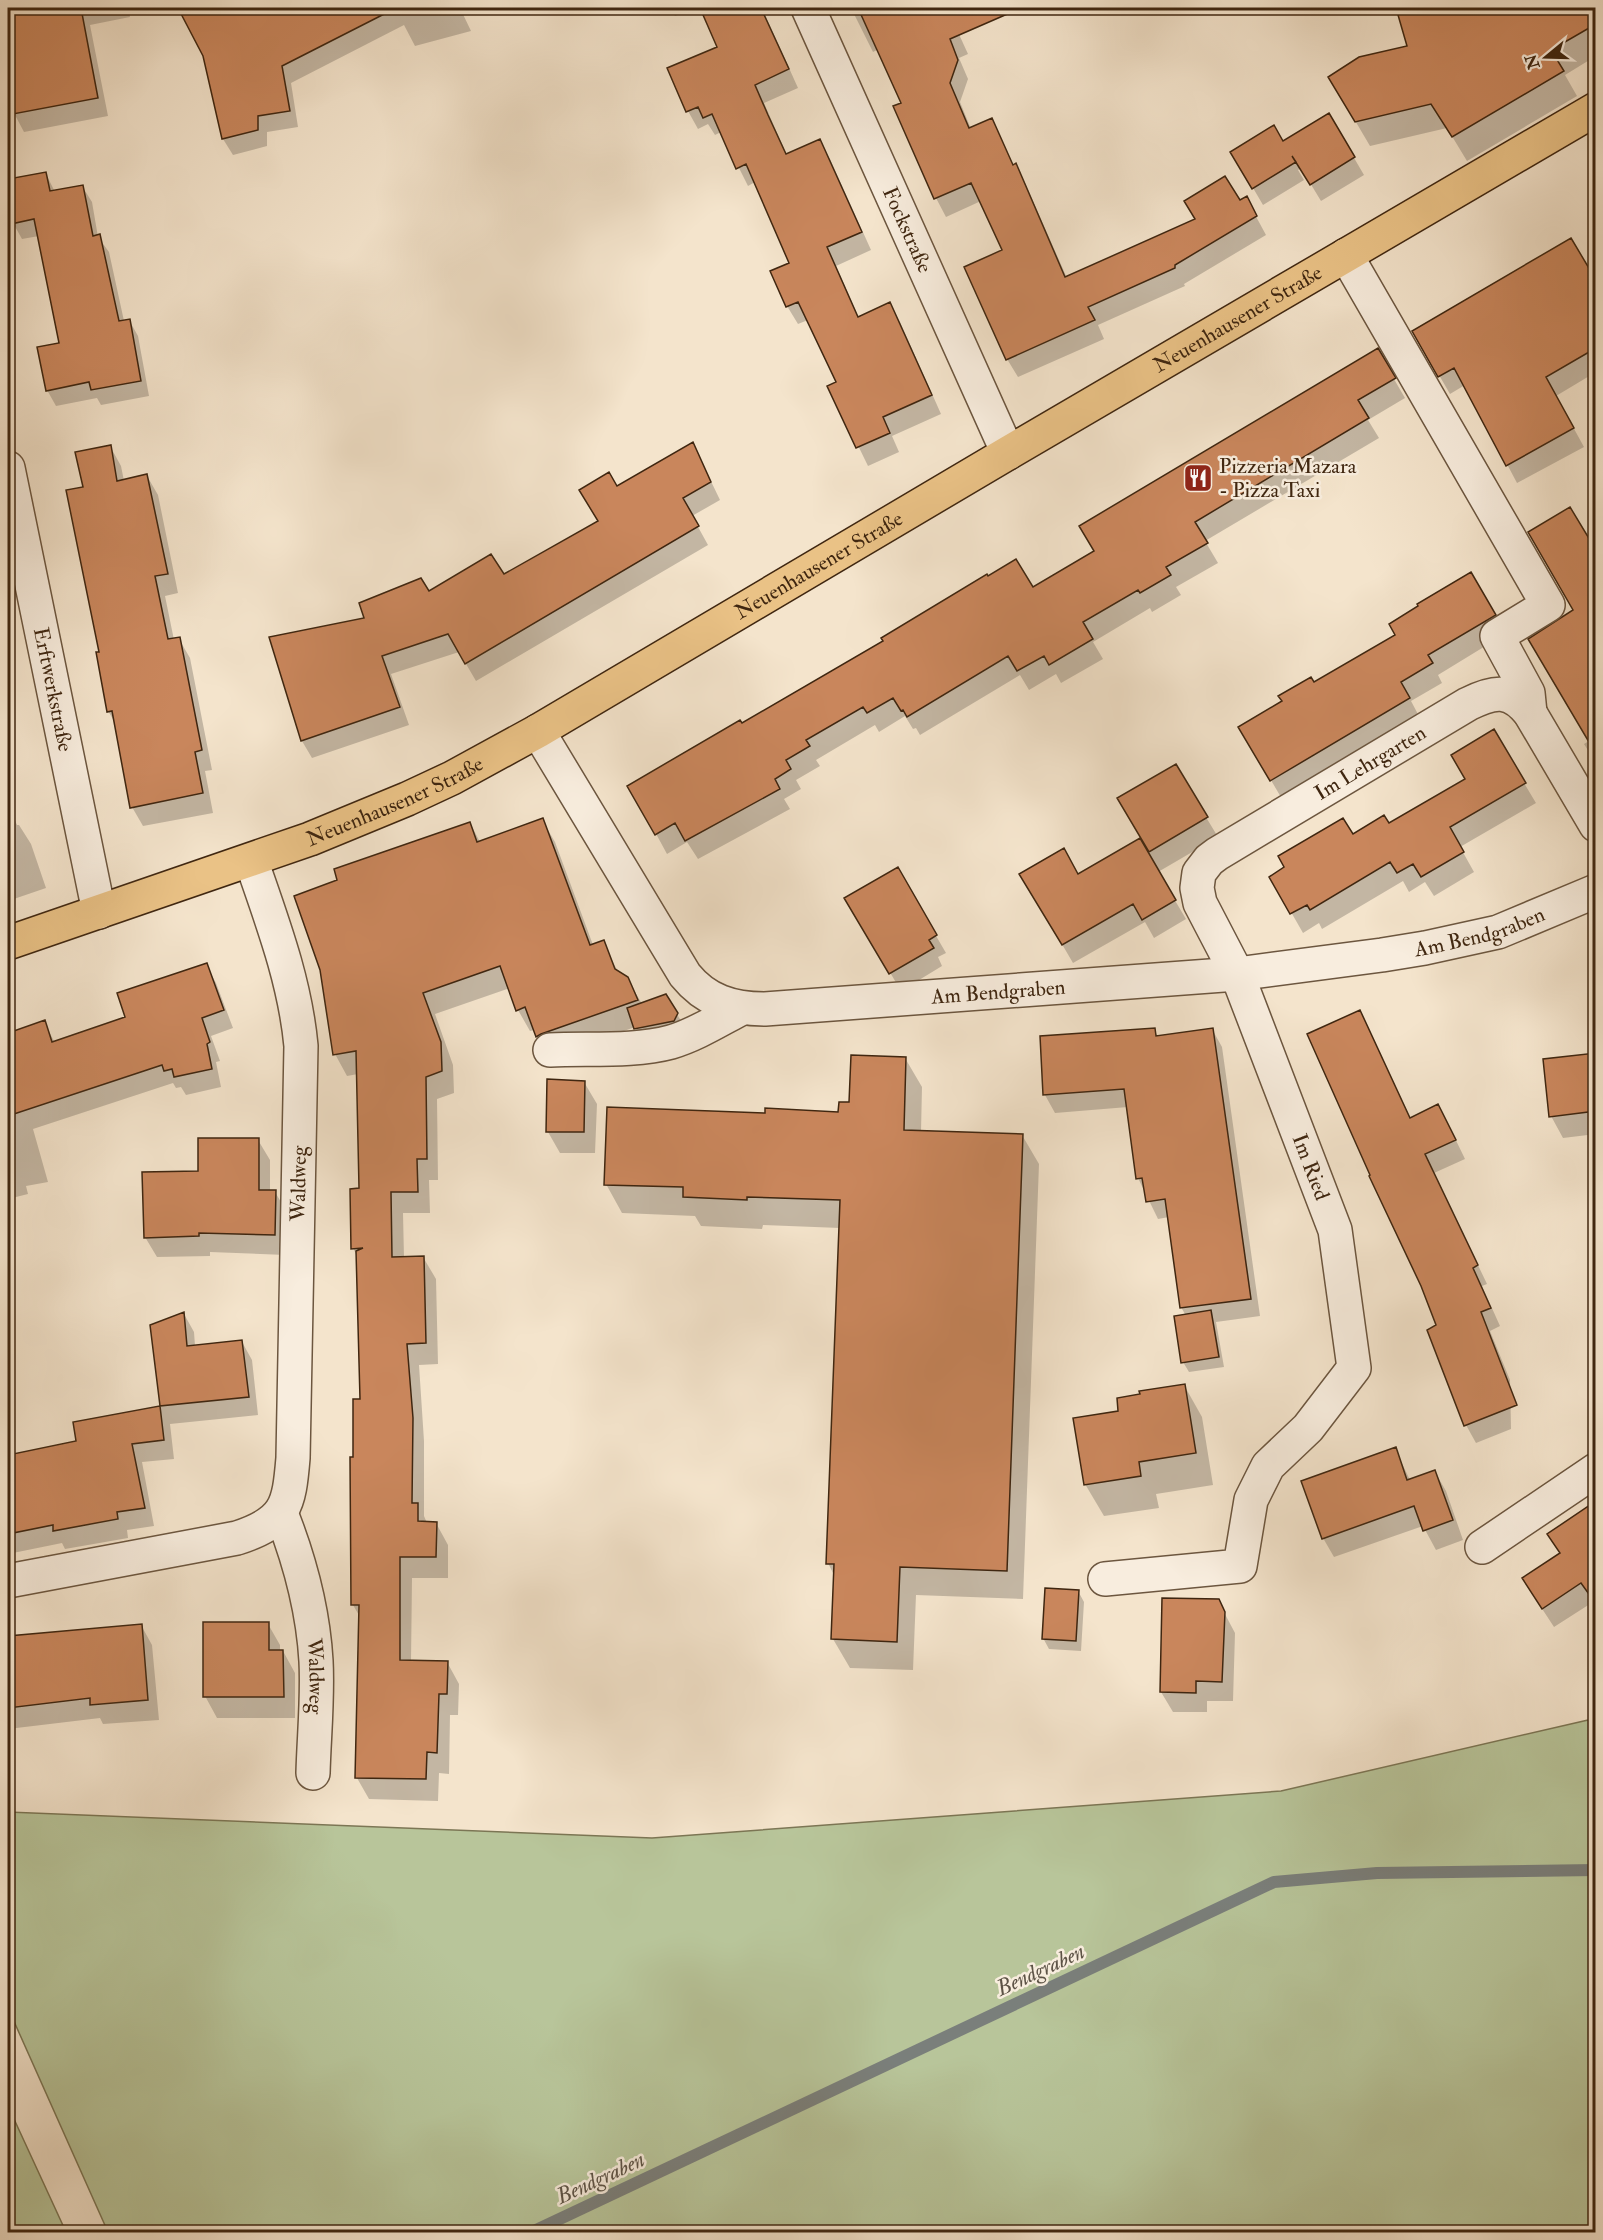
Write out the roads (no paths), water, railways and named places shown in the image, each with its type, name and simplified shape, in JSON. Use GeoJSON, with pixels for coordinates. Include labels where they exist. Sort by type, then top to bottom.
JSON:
{"type":"FeatureCollection","features":[{"type":"Feature","properties":{"kind":"main road","name":"Neuenhausener Straße"},"geometry":{"type":"LineString","coordinates":[[8,943],[251,860],[407,799],[452,778],[538,731],[1596,109]]}},
{"type":"Feature","properties":{"kind":"street","name":"Fockstraße"},"geometry":{"type":"LineString","coordinates":[[808,8],[1008,453]]}},
{"type":"Feature","properties":{"kind":"street"},"geometry":{"type":"LineString","coordinates":[[1346,255],[1548,605],[1497,636],[1528,693],[1530,713]]}},
{"type":"Feature","properties":{"kind":"street","name":"Erftwerkstraße"},"geometry":{"type":"LineString","coordinates":[[8,468],[99,912]]}},
{"type":"Feature","properties":{"kind":"street","name":"Im Lehrgarten"},"geometry":{"type":"LineString","coordinates":[[1237,974],[1203,912],[1197,894],[1200,873],[1209,860],[1478,699],[1502,693],[1517,699],[1530,713],[1596,825]]}},
{"type":"Feature","properties":{"kind":"street","name":"Am Bendgraben"},"geometry":{"type":"LineString","coordinates":[[538,731],[684,975],[693,986],[714,1000],[742,1008],[765,1009],[1237,974],[1414,950],[1498,932],[1596,891]]}},
{"type":"Feature","properties":{"kind":"street","name":"Waldweg"},"geometry":{"type":"LineString","coordinates":[[251,860],[288,970],[298,1016],[301,1046],[293,1458],[288,1499],[280,1513],[298,1561],[311,1612],[316,1664],[313,1773]]}},
{"type":"Feature","properties":{"kind":"street","name":"Im Ried"},"geometry":{"type":"LineString","coordinates":[[1105,1579],[1240,1566],[1251,1500],[1268,1466],[1308,1428],[1354,1368],[1335,1230],[1237,974]]}},
{"type":"Feature","properties":{"kind":"street"},"geometry":{"type":"LineString","coordinates":[[550,1050],[667,1043],[742,1008]]}},
{"type":"Feature","properties":{"kind":"street"},"geometry":{"type":"LineString","coordinates":[[1482,1547],[1596,1470]]}},
{"type":"Feature","properties":{"kind":"street"},"geometry":{"type":"LineString","coordinates":[[8,1581],[237,1538],[268,1525],[280,1513]]}},
{"type":"Feature","properties":{"kind":"waterway","name":"Bendgraben"},"geometry":{"type":"LineString","coordinates":[[532,2232],[1274,1882],[1377,1873],[1596,1870]]}},
{"type":"Feature","properties":{"kind":"place","name":"Pizzeria Mazara - Pizza Taxi"},"geometry":{"type":"Point","coordinates":[1198,478]}}]}
